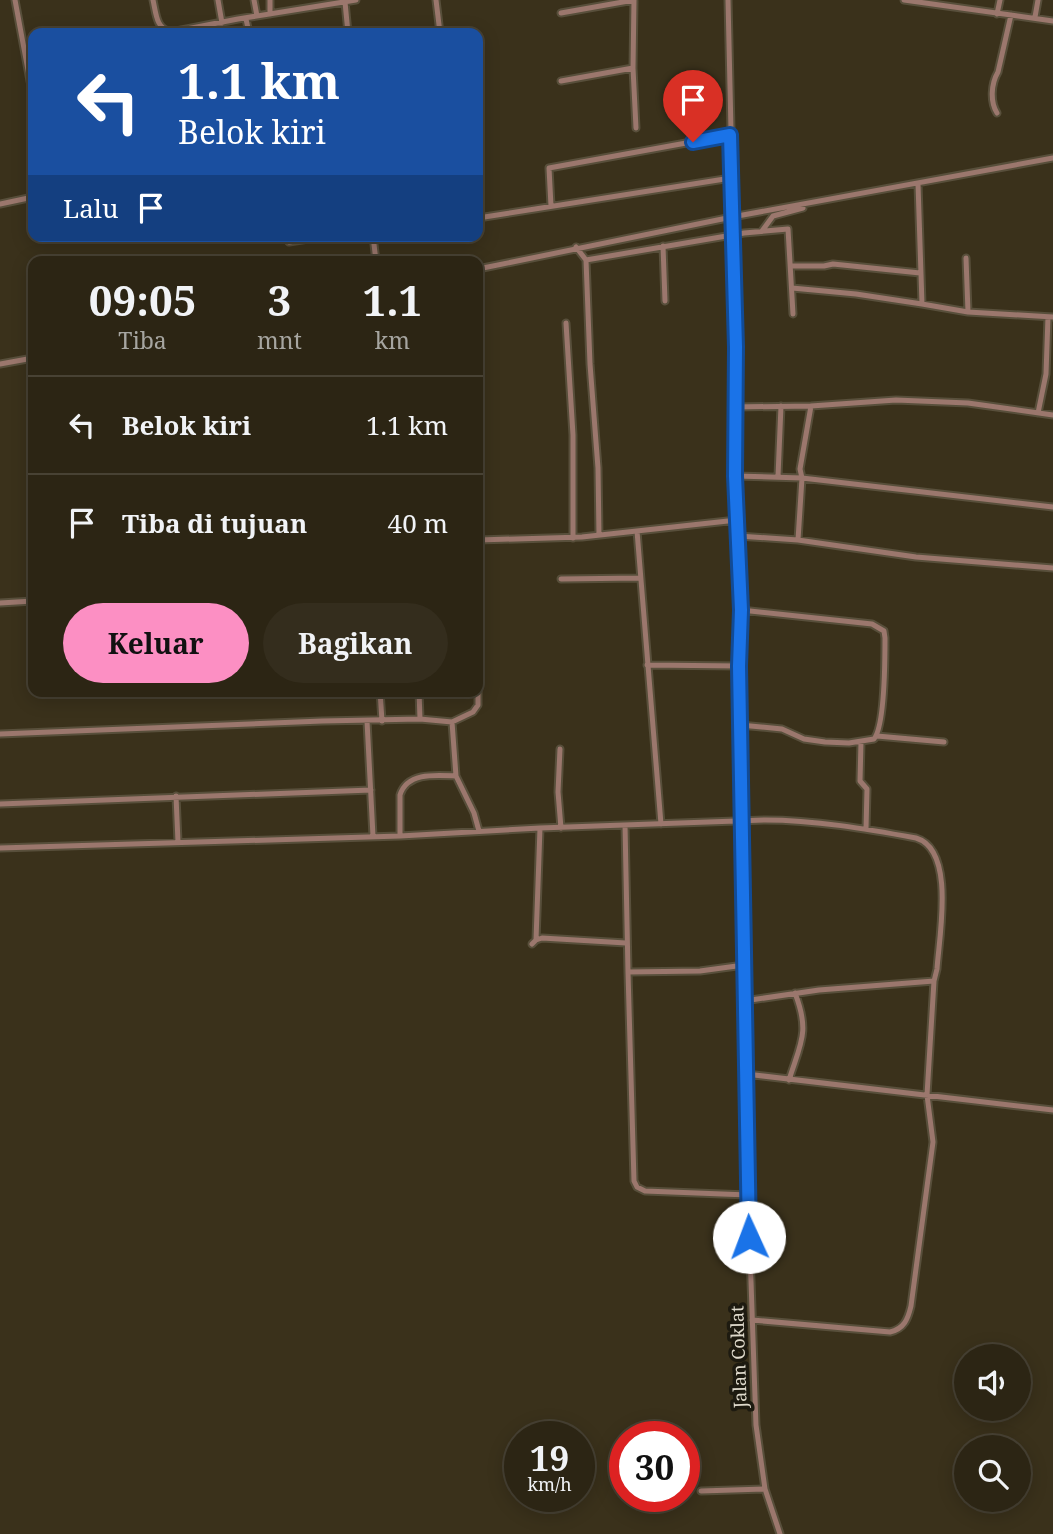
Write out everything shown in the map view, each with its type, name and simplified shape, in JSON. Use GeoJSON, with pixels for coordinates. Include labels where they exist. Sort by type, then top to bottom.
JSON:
{"type":"FeatureCollection","features":[{"type":"Feature","properties":{"kind":"street"},"geometry":{"type":"LineString","coordinates":[[15,0],[28,70]]}},
{"type":"Feature","properties":{"kind":"street"},"geometry":{"type":"LineString","coordinates":[[153,0],[158,22],[162,28]]}},
{"type":"Feature","properties":{"kind":"street"},"geometry":{"type":"LineString","coordinates":[[218,0],[222,23]]}},
{"type":"Feature","properties":{"kind":"street"},"geometry":{"type":"LineString","coordinates":[[254,0],[257,16]]}},
{"type":"Feature","properties":{"kind":"street"},"geometry":{"type":"LineString","coordinates":[[270,0],[270,14]]}},
{"type":"Feature","properties":{"kind":"street"},"geometry":{"type":"LineString","coordinates":[[196,28],[330,2],[356,0]]}},
{"type":"Feature","properties":{"kind":"street"},"geometry":{"type":"LineString","coordinates":[[436,0],[439,28]]}},
{"type":"Feature","properties":{"kind":"street"},"geometry":{"type":"LineString","coordinates":[[561,13],[634,0],[636,128]]}},
{"type":"Feature","properties":{"kind":"street","name":"Jalan Coklat"},"geometry":{"type":"LineString","coordinates":[[727,0],[736,347],[735,476],[741,610],[739,666],[744,1001],[752,1320],[756,1425],[765,1489],[779,1531]]}},
{"type":"Feature","properties":{"kind":"street"},"geometry":{"type":"LineString","coordinates":[[904,0],[1053,20]]}},
{"type":"Feature","properties":{"kind":"street"},"geometry":{"type":"LineString","coordinates":[[997,14],[1000,0]]}},
{"type":"Feature","properties":{"kind":"street"},"geometry":{"type":"LineString","coordinates":[[1035,17],[1038,0]]}},
{"type":"Feature","properties":{"kind":"street"},"geometry":{"type":"LineString","coordinates":[[345,2],[348,28]]}},
{"type":"Feature","properties":{"kind":"street"},"geometry":{"type":"LineString","coordinates":[[997,113],[993,106],[993,80],[998,72],[1011,15]]}},
{"type":"Feature","properties":{"kind":"street"},"geometry":{"type":"LineString","coordinates":[[246,19],[248,28]]}},
{"type":"Feature","properties":{"kind":"street"},"geometry":{"type":"LineString","coordinates":[[561,81],[633,68]]}},
{"type":"Feature","properties":{"kind":"street"},"geometry":{"type":"LineString","coordinates":[[551,206],[549,169],[730,135]]}},
{"type":"Feature","properties":{"kind":"street"},"geometry":{"type":"LineString","coordinates":[[483,268],[576,247],[1053,158]]}},
{"type":"Feature","properties":{"kind":"street"},"geometry":{"type":"LineString","coordinates":[[483,217],[731,178]]}},
{"type":"Feature","properties":{"kind":"street"},"geometry":{"type":"LineString","coordinates":[[918,184],[922,304]]}},
{"type":"Feature","properties":{"kind":"street"},"geometry":{"type":"LineString","coordinates":[[762,231],[778,214],[842,197]]}},
{"type":"Feature","properties":{"kind":"street"},"geometry":{"type":"LineString","coordinates":[[0,203],[28,198]]}},
{"type":"Feature","properties":{"kind":"street"},"geometry":{"type":"LineString","coordinates":[[586,260],[731,235],[788,229],[793,314]]}},
{"type":"Feature","properties":{"kind":"street"},"geometry":{"type":"LineString","coordinates":[[663,246],[665,301]]}},
{"type":"Feature","properties":{"kind":"street"},"geometry":{"type":"LineString","coordinates":[[576,247],[586,260],[598,468],[599,535]]}},
{"type":"Feature","properties":{"kind":"street"},"geometry":{"type":"LineString","coordinates":[[965,258],[968,312]]}},
{"type":"Feature","properties":{"kind":"street"},"geometry":{"type":"LineString","coordinates":[[791,266],[824,267],[832,264],[920,274]]}},
{"type":"Feature","properties":{"kind":"street"},"geometry":{"type":"LineString","coordinates":[[792,288],[856,294],[968,312],[1050,317],[1046,374],[1038,413]]}},
{"type":"Feature","properties":{"kind":"street"},"geometry":{"type":"LineString","coordinates":[[566,323],[573,435],[573,538]]}},
{"type":"Feature","properties":{"kind":"street"},"geometry":{"type":"LineString","coordinates":[[0,364],[28,359]]}},
{"type":"Feature","properties":{"kind":"street"},"geometry":{"type":"LineString","coordinates":[[734,407],[811,406],[896,400],[968,403],[1053,415]]}},
{"type":"Feature","properties":{"kind":"street"},"geometry":{"type":"LineString","coordinates":[[778,476],[781,406]]}},
{"type":"Feature","properties":{"kind":"street"},"geometry":{"type":"LineString","coordinates":[[799,537],[802,478],[800,469],[811,406]]}},
{"type":"Feature","properties":{"kind":"street"},"geometry":{"type":"LineString","coordinates":[[735,476],[802,478],[1053,508]]}},
{"type":"Feature","properties":{"kind":"street"},"geometry":{"type":"LineString","coordinates":[[483,540],[573,538],[737,520]]}},
{"type":"Feature","properties":{"kind":"street"},"geometry":{"type":"LineString","coordinates":[[637,531],[661,824]]}},
{"type":"Feature","properties":{"kind":"street"},"geometry":{"type":"LineString","coordinates":[[738,536],[799,537],[916,557],[1053,568]]}},
{"type":"Feature","properties":{"kind":"street"},"geometry":{"type":"LineString","coordinates":[[561,579],[640,578]]}},
{"type":"Feature","properties":{"kind":"street"},"geometry":{"type":"LineString","coordinates":[[0,603],[28,601]]}},
{"type":"Feature","properties":{"kind":"street"},"geometry":{"type":"LineString","coordinates":[[740,725],[782,729],[809,740],[872,740],[877,736],[881,715],[885,651],[885,634],[872,624],[741,610]]}},
{"type":"Feature","properties":{"kind":"street"},"geometry":{"type":"LineString","coordinates":[[647,665],[739,666]]}},
{"type":"Feature","properties":{"kind":"street"},"geometry":{"type":"LineString","coordinates":[[380,697],[382,720]]}},
{"type":"Feature","properties":{"kind":"street"},"geometry":{"type":"LineString","coordinates":[[419,697],[420,719]]}},
{"type":"Feature","properties":{"kind":"street"},"geometry":{"type":"LineString","coordinates":[[0,734],[382,720],[452,722],[473,712],[478,705],[478,697]]}},
{"type":"Feature","properties":{"kind":"street"},"geometry":{"type":"LineString","coordinates":[[367,721],[373,836]]}},
{"type":"Feature","properties":{"kind":"street"},"geometry":{"type":"LineString","coordinates":[[452,722],[456,775],[479,831]]}},
{"type":"Feature","properties":{"kind":"street"},"geometry":{"type":"LineString","coordinates":[[877,736],[944,742]]}},
{"type":"Feature","properties":{"kind":"street"},"geometry":{"type":"LineString","coordinates":[[861,742],[860,781],[867,789],[866,829]]}},
{"type":"Feature","properties":{"kind":"street"},"geometry":{"type":"LineString","coordinates":[[560,749],[558,792],[561,828]]}},
{"type":"Feature","properties":{"kind":"street"},"geometry":{"type":"LineString","coordinates":[[400,835],[400,795],[409,781],[456,775]]}},
{"type":"Feature","properties":{"kind":"street"},"geometry":{"type":"LineString","coordinates":[[0,804],[371,790]]}},
{"type":"Feature","properties":{"kind":"street"},"geometry":{"type":"LineString","coordinates":[[176,796],[178,842]]}},
{"type":"Feature","properties":{"kind":"street"},"geometry":{"type":"LineString","coordinates":[[0,848],[789,821],[866,829],[923,840],[931,848],[942,885],[927,1094],[933,1142],[911,1307],[904,1325],[890,1332],[752,1320]]}},
{"type":"Feature","properties":{"kind":"street"},"geometry":{"type":"LineString","coordinates":[[625,825],[634,1181],[636,1187],[645,1191],[748,1195]]}},
{"type":"Feature","properties":{"kind":"street"},"geometry":{"type":"LineString","coordinates":[[540,828],[534,942],[626,943]]}},
{"type":"Feature","properties":{"kind":"street"},"geometry":{"type":"LineString","coordinates":[[628,972],[700,971],[744,965]]}},
{"type":"Feature","properties":{"kind":"street"},"geometry":{"type":"LineString","coordinates":[[744,1001],[795,993],[934,981]]}},
{"type":"Feature","properties":{"kind":"street"},"geometry":{"type":"LineString","coordinates":[[789,1080],[804,1028],[803,1013],[795,993]]}},
{"type":"Feature","properties":{"kind":"street"},"geometry":{"type":"LineString","coordinates":[[746,1074],[1053,1110]]}},
{"type":"Feature","properties":{"kind":"street"},"geometry":{"type":"LineString","coordinates":[[701,1491],[765,1489]]}},
{"type":"Feature","properties":{"kind":"route"},"geometry":{"type":"LineString","coordinates":[[693,142],[730,135],[736,347],[735,476],[741,610],[739,666],[749,1237]]}}]}
